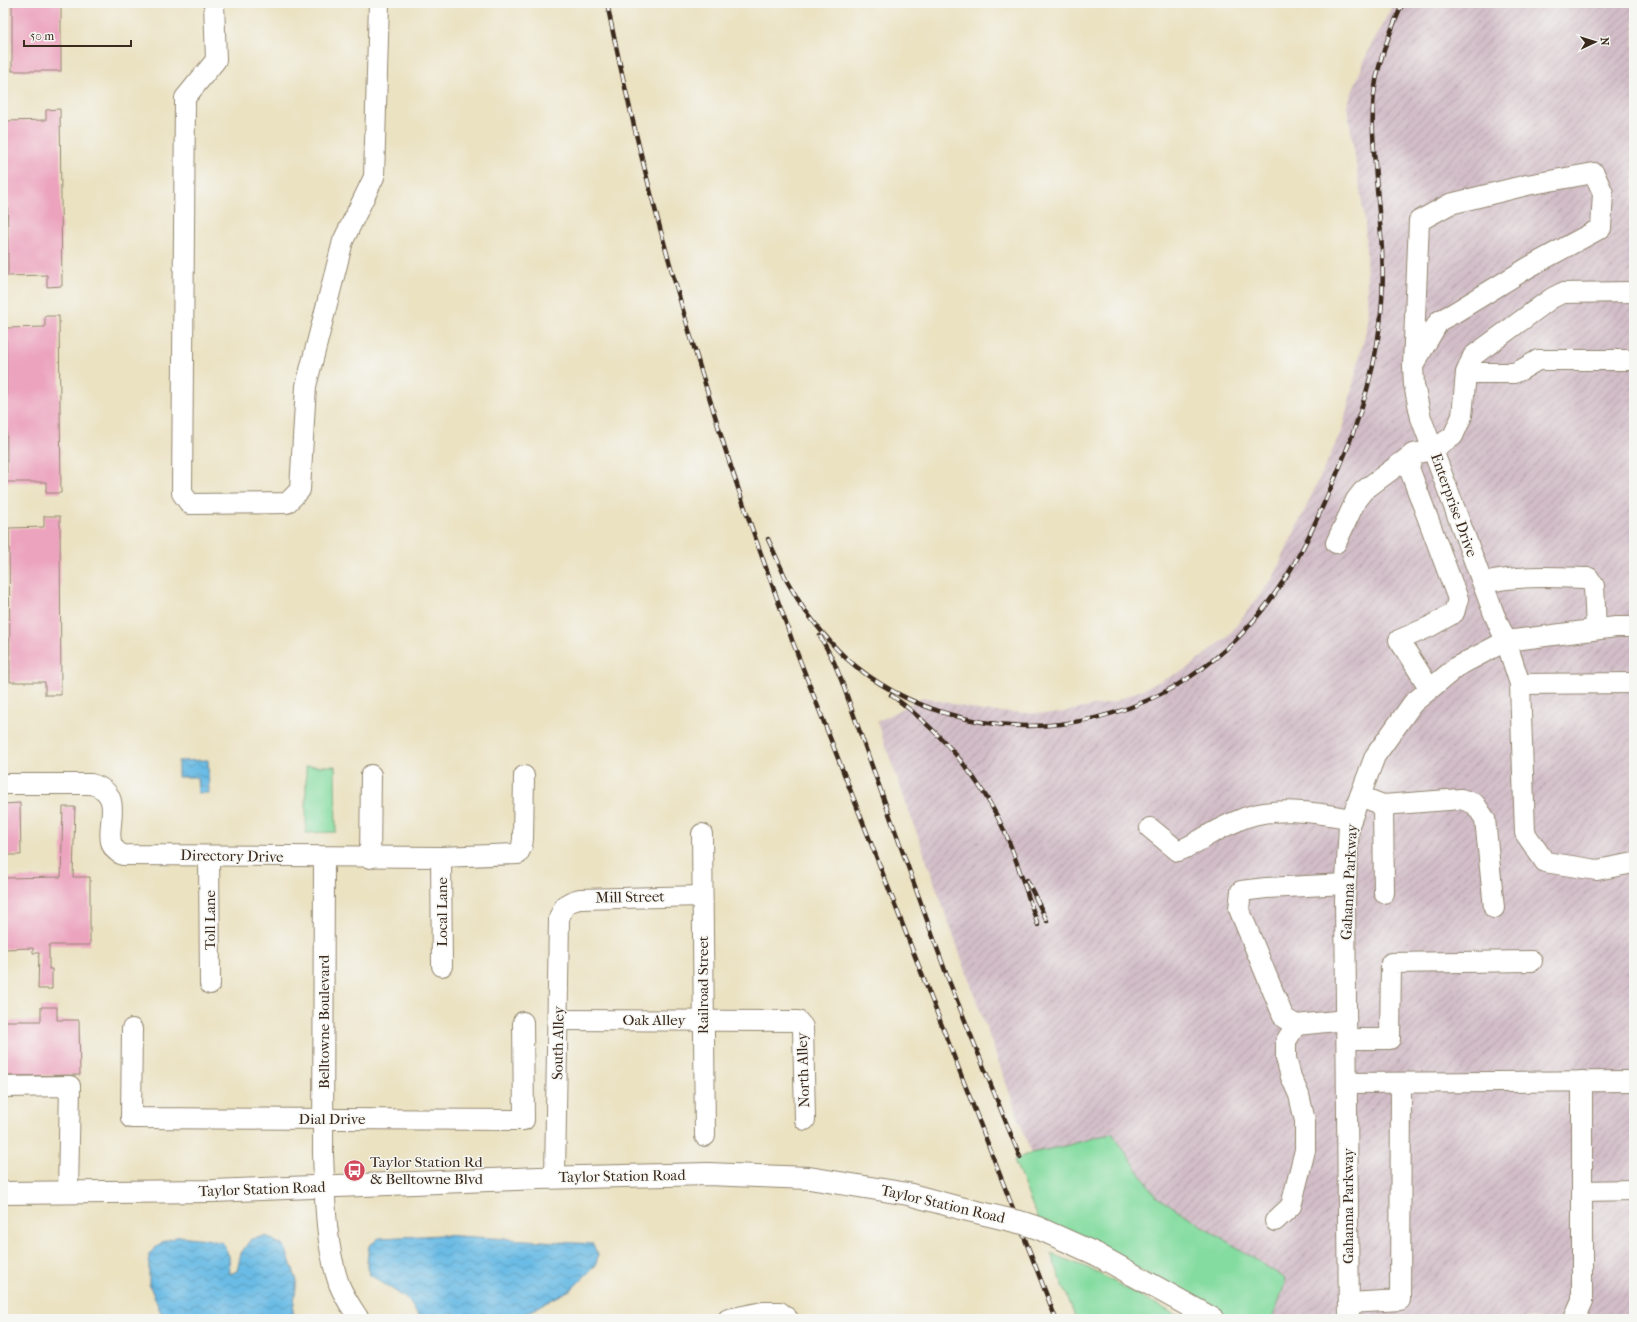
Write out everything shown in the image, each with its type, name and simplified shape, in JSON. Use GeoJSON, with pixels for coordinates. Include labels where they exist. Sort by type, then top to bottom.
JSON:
{"type":"FeatureCollection","features":[{"type":"Feature","properties":{"kind":"main road","name":"Taylor Station Road"},"geometry":{"type":"LineString","coordinates":[[3,1193],[213,1191],[555,1178],[708,1174],[808,1178],[908,1194],[1031,1225],[1096,1254],[1213,1319]]}},
{"type":"Feature","properties":{"kind":"street"},"geometry":{"type":"LineString","coordinates":[[214,3],[216,60],[185,98],[182,493],[190,504],[287,502],[300,490],[306,386],[343,241],[374,177],[380,3]]}},
{"type":"Feature","properties":{"kind":"street","name":"Enterprise Drive"},"geometry":{"type":"LineString","coordinates":[[1413,366],[1439,321],[1529,267],[1601,228],[1603,193],[1594,173],[1527,185],[1450,204],[1419,221],[1413,366],[1414,385],[1421,418],[1506,641],[1520,684],[1525,833],[1545,862],[1597,870],[1634,863]]}},
{"type":"Feature","properties":{"kind":"street"},"geometry":{"type":"LineString","coordinates":[[1336,543],[1356,500],[1363,491],[1413,454],[1433,450],[1453,436],[1462,416],[1466,373],[1473,356],[1552,298],[1562,293],[1634,292]]}},
{"type":"Feature","properties":{"kind":"street"},"geometry":{"type":"LineString","coordinates":[[1466,373],[1514,373],[1538,360],[1634,360]]}},
{"type":"Feature","properties":{"kind":"street"},"geometry":{"type":"LineString","coordinates":[[1413,454],[1409,468],[1458,599],[1454,613],[1429,627],[1399,640],[1430,689]]}},
{"type":"Feature","properties":{"kind":"street"},"geometry":{"type":"LineString","coordinates":[[1483,583],[1506,578],[1520,577],[1589,578],[1594,586],[1596,629]]}},
{"type":"Feature","properties":{"kind":"street","name":"Gahanna Parkway"},"geometry":{"type":"LineString","coordinates":[[1349,1311],[1346,884],[1349,825],[1375,756],[1413,703],[1458,666],[1506,641],[1596,629],[1634,627]]}},
{"type":"Feature","properties":{"kind":"street"},"geometry":{"type":"LineString","coordinates":[[1520,684],[1634,683]]}},
{"type":"Feature","properties":{"kind":"street"},"geometry":{"type":"LineString","coordinates":[[370,858],[372,775]]}},
{"type":"Feature","properties":{"kind":"street","name":"Directory Drive"},"geometry":{"type":"LineString","coordinates":[[3,784],[90,784],[102,787],[109,795],[112,806],[110,841],[112,847],[116,853],[130,856],[324,858],[441,857],[518,854],[522,846],[523,839],[524,776]]}},
{"type":"Feature","properties":{"kind":"street"},"geometry":{"type":"LineString","coordinates":[[1360,796],[1383,805],[1461,799],[1475,804],[1485,819],[1494,908]]}},
{"type":"Feature","properties":{"kind":"street"},"geometry":{"type":"LineString","coordinates":[[1383,805],[1384,893]]}},
{"type":"Feature","properties":{"kind":"street"},"geometry":{"type":"LineString","coordinates":[[1150,828],[1178,851],[1190,847],[1202,838],[1239,820],[1262,813],[1315,812],[1351,819]]}},
{"type":"Feature","properties":{"kind":"street","name":"Railroad Street"},"geometry":{"type":"LineString","coordinates":[[702,834],[705,1136]]}},
{"type":"Feature","properties":{"kind":"street","name":"Toll Lane"},"geometry":{"type":"LineString","coordinates":[[209,856],[210,984]]}},
{"type":"Feature","properties":{"kind":"street","name":"Local Lane"},"geometry":{"type":"LineString","coordinates":[[441,857],[442,966]]}},
{"type":"Feature","properties":{"kind":"street","name":"Belltowne Boulevard"},"geometry":{"type":"LineString","coordinates":[[324,858],[325,1187],[330,1248],[334,1267],[340,1286],[348,1303],[360,1319]]}},
{"type":"Feature","properties":{"kind":"street"},"geometry":{"type":"LineString","coordinates":[[1346,884],[1266,888],[1241,891],[1239,909],[1284,1018],[1296,1025],[1346,1029],[1390,1039],[1392,963],[1532,962]]}},
{"type":"Feature","properties":{"kind":"street","name":"Mill Street"},"geometry":{"type":"LineString","coordinates":[[562,908],[570,902],[580,899],[702,896]]}},
{"type":"Feature","properties":{"kind":"street","name":"South Alley"},"geometry":{"type":"LineString","coordinates":[[555,1178],[559,919],[562,908]]}},
{"type":"Feature","properties":{"kind":"street","name":"Oak Alley"},"geometry":{"type":"LineString","coordinates":[[558,1020],[798,1021]]}},
{"type":"Feature","properties":{"kind":"street","name":"North Alley"},"geometry":{"type":"LineString","coordinates":[[798,1021],[802,1027],[805,1120]]}},
{"type":"Feature","properties":{"kind":"street","name":"Dial Drive"},"geometry":{"type":"LineString","coordinates":[[132,1029],[131,1118],[524,1120],[523,1022]]}},
{"type":"Feature","properties":{"kind":"street"},"geometry":{"type":"LineString","coordinates":[[1275,1221],[1291,1206],[1305,1150],[1305,1122],[1299,1095],[1291,1077],[1286,1058],[1286,1041],[1296,1025]]}},
{"type":"Feature","properties":{"kind":"street"},"geometry":{"type":"LineString","coordinates":[[1574,1319],[1582,1301],[1582,1081]]}},
{"type":"Feature","properties":{"kind":"street"},"geometry":{"type":"LineString","coordinates":[[1347,1083],[1634,1081]]}},
{"type":"Feature","properties":{"kind":"street"},"geometry":{"type":"LineString","coordinates":[[1349,1311],[1400,1300],[1402,1083]]}},
{"type":"Feature","properties":{"kind":"street"},"geometry":{"type":"LineString","coordinates":[[3,1087],[70,1086],[68,1192]]}},
{"type":"Feature","properties":{"kind":"street"},"geometry":{"type":"LineString","coordinates":[[1582,1191],[1634,1190]]}},
{"type":"Feature","properties":{"kind":"street"},"geometry":{"type":"LineString","coordinates":[[728,1319],[763,1312],[780,1312],[788,1319]]}},
{"type":"Feature","properties":{"kind":"shaded area"},"geometry":{"type":"Polygon","coordinates":[[[1394,3],[1634,3],[1634,1319],[1273,1319],[1286,1279],[1156,1196],[1112,1133],[1065,1146],[1031,1153],[877,722],[923,697],[982,711],[1053,714],[1114,702],[1187,669],[1227,637],[1273,578],[1342,430],[1368,322],[1365,223],[1347,105],[1370,47],[1394,3]]]}},
{"type":"Feature","properties":{"kind":"green space"},"geometry":{"type":"Polygon","coordinates":[[[306,766],[335,766],[336,832],[306,833],[306,766]]]}},
{"type":"Feature","properties":{"kind":"green space"},"geometry":{"type":"Polygon","coordinates":[[[1112,1133],[1156,1196],[1286,1279],[1273,1319],[1236,1319],[1094,1246],[1039,1222],[1014,1160],[1031,1153],[1065,1146],[1112,1133]]]}},
{"type":"Feature","properties":{"kind":"green space"},"geometry":{"type":"Polygon","coordinates":[[[1051,1254],[1088,1268],[1184,1319],[1076,1319],[1051,1254]]]}},
{"type":"Feature","properties":{"kind":"water"},"geometry":{"type":"Polygon","coordinates":[[[208,760],[209,793],[198,793],[197,777],[178,777],[178,761],[208,760]]]}},
{"type":"Feature","properties":{"kind":"water"},"geometry":{"type":"Polygon","coordinates":[[[441,1235],[593,1244],[598,1255],[596,1265],[572,1289],[515,1319],[420,1319],[409,1301],[370,1275],[367,1262],[369,1246],[379,1238],[441,1235]]]}},
{"type":"Feature","properties":{"kind":"water"},"geometry":{"type":"Polygon","coordinates":[[[179,1236],[206,1239],[223,1243],[229,1256],[230,1274],[237,1271],[241,1253],[251,1239],[266,1236],[285,1247],[297,1281],[293,1310],[294,1319],[171,1319],[161,1313],[149,1284],[149,1254],[162,1242],[179,1236]]]}},
{"type":"Feature","properties":{"kind":"building"},"geometry":{"type":"Polygon","coordinates":[[[12,3],[61,3],[61,71],[12,71],[12,3]]]}},
{"type":"Feature","properties":{"kind":"building"},"geometry":{"type":"Polygon","coordinates":[[[60,109],[62,286],[47,287],[47,275],[8,276],[7,121],[46,120],[46,110],[60,109]]]}},
{"type":"Feature","properties":{"kind":"building"},"geometry":{"type":"Polygon","coordinates":[[[45,316],[59,316],[61,493],[46,493],[46,482],[7,482],[6,328],[45,327],[45,316]]]}},
{"type":"Feature","properties":{"kind":"building"},"geometry":{"type":"Polygon","coordinates":[[[44,516],[60,516],[61,695],[45,695],[45,682],[10,682],[9,528],[44,527],[44,516]]]}},
{"type":"Feature","properties":{"kind":"building"},"geometry":{"type":"Polygon","coordinates":[[[20,803],[21,855],[3,855],[3,804],[20,803]]]}},
{"type":"Feature","properties":{"kind":"building"},"geometry":{"type":"Polygon","coordinates":[[[63,807],[75,807],[73,877],[90,877],[90,945],[49,945],[49,969],[52,969],[52,989],[38,989],[39,953],[33,953],[33,948],[3,949],[3,878],[61,877],[63,807]]]}},
{"type":"Feature","properties":{"kind":"building"},"geometry":{"type":"Polygon","coordinates":[[[41,1007],[57,1007],[57,1020],[79,1020],[80,1075],[3,1076],[3,1021],[41,1021],[41,1007]]]}},
{"type":"Feature","properties":{"kind":"railway"},"geometry":{"type":"LineString","coordinates":[[607,3],[642,160],[670,265],[700,368],[743,503],[792,640],[1056,1319]]}},
{"type":"Feature","properties":{"kind":"railway"},"geometry":{"type":"LineString","coordinates":[[800,604],[839,652],[868,676],[893,691],[919,704],[946,714],[975,721],[1003,725],[1032,726],[1061,724],[1096,718],[1130,708],[1161,694],[1190,677],[1218,656],[1243,633],[1286,577],[1307,540],[1345,455],[1367,390],[1377,346],[1383,283],[1382,249],[1373,135],[1374,96],[1382,55],[1403,3]]}},
{"type":"Feature","properties":{"kind":"railway"},"geometry":{"type":"LineString","coordinates":[[768,539],[787,581],[803,608]]}},
{"type":"Feature","properties":{"kind":"railway"},"geometry":{"type":"LineString","coordinates":[[820,636],[834,662],[842,682],[947,976],[1020,1157]]}},
{"type":"Feature","properties":{"kind":"railway"},"geometry":{"type":"LineString","coordinates":[[891,695],[910,709],[944,742],[959,759],[986,797],[1008,839],[1038,925]]}},
{"type":"Feature","properties":{"kind":"railway"},"geometry":{"type":"LineString","coordinates":[[1027,880],[1047,921]]}},
{"type":"Feature","properties":{"kind":"place","name":"Taylor Station Rd & Belltowne Blvd"},"geometry":{"type":"Point","coordinates":[354,1171]}}]}
